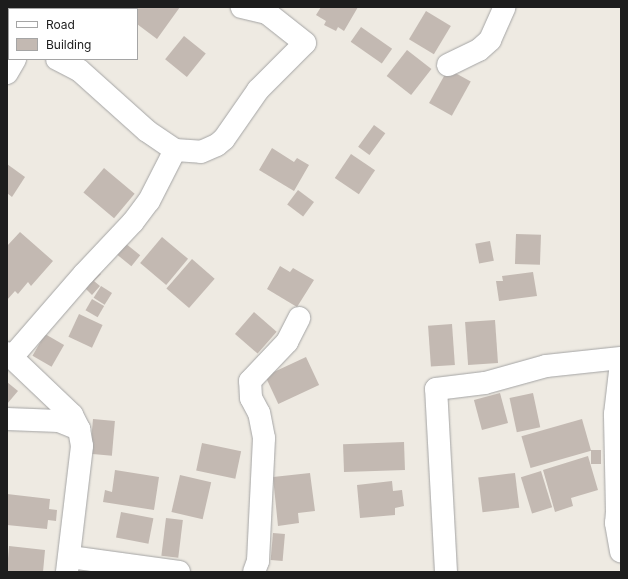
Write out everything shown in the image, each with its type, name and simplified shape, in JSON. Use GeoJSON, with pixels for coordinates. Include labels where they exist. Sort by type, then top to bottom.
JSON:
{"type":"FeatureCollection","features":[{"type":"Feature","properties":{"kind":"street"},"geometry":{"type":"LineString","coordinates":[[59,60],[78,70],[147,131],[175,150],[201,152],[218,145],[258,90],[305,43],[267,13],[242,7]]}},
{"type":"Feature","properties":{"kind":"street"},"geometry":{"type":"LineString","coordinates":[[448,65],[479,50],[490,40],[505,7]]}},
{"type":"Feature","properties":{"kind":"street"},"geometry":{"type":"LineString","coordinates":[[7,73],[14,60]]}},
{"type":"Feature","properties":{"kind":"street"},"geometry":{"type":"LineString","coordinates":[[175,150],[149,200],[134,222],[10,355],[72,415],[79,429],[82,446],[68,564],[179,572]]}},
{"type":"Feature","properties":{"kind":"street"},"geometry":{"type":"LineString","coordinates":[[254,572],[258,561],[264,438],[259,413],[251,398],[250,382],[287,342],[299,318]]}},
{"type":"Feature","properties":{"kind":"street"},"geometry":{"type":"LineString","coordinates":[[446,572],[436,389],[485,383],[546,366],[621,358]]}},
{"type":"Feature","properties":{"kind":"street"},"geometry":{"type":"LineString","coordinates":[[621,363],[615,414],[619,511],[616,523],[621,552]]}},
{"type":"Feature","properties":{"kind":"street"},"geometry":{"type":"LineString","coordinates":[[7,419],[59,421],[79,429]]}},
{"type":"Feature","properties":{"kind":"building"},"geometry":{"type":"Polygon","coordinates":[[[180,7],[157,39],[138,25],[138,8],[126,8],[180,7]]]}},
{"type":"Feature","properties":{"kind":"building"},"geometry":{"type":"Polygon","coordinates":[[[321,7],[358,7],[344,31],[338,27],[336,31],[324,25],[326,21],[316,15],[321,7]]]}},
{"type":"Feature","properties":{"kind":"building"},"geometry":{"type":"Polygon","coordinates":[[[426,11],[451,26],[434,54],[409,39],[426,11]]]}},
{"type":"Feature","properties":{"kind":"building"},"geometry":{"type":"Polygon","coordinates":[[[361,27],[392,49],[382,64],[351,42],[361,27]]]}},
{"type":"Feature","properties":{"kind":"building"},"geometry":{"type":"Polygon","coordinates":[[[184,36],[206,54],[187,77],[165,59],[184,36]]]}},
{"type":"Feature","properties":{"kind":"building"},"geometry":{"type":"Polygon","coordinates":[[[407,50],[431,69],[411,95],[387,76],[407,50]]]}},
{"type":"Feature","properties":{"kind":"building"},"geometry":{"type":"Polygon","coordinates":[[[448,69],[471,82],[452,116],[429,103],[448,69]]]}},
{"type":"Feature","properties":{"kind":"building"},"geometry":{"type":"Polygon","coordinates":[[[374,125],[385,133],[369,155],[358,147],[374,125]]]}},
{"type":"Feature","properties":{"kind":"building"},"geometry":{"type":"Polygon","coordinates":[[[272,148],[294,162],[297,158],[309,165],[294,191],[259,170],[272,148]]]}},
{"type":"Feature","properties":{"kind":"building"},"geometry":{"type":"Polygon","coordinates":[[[351,154],[375,170],[359,194],[335,178],[351,154]]]}},
{"type":"Feature","properties":{"kind":"building"},"geometry":{"type":"Polygon","coordinates":[[[7,164],[25,177],[12,197],[7,193],[7,164]]]}},
{"type":"Feature","properties":{"kind":"building"},"geometry":{"type":"Polygon","coordinates":[[[104,168],[135,194],[114,218],[83,193],[104,168]]]}},
{"type":"Feature","properties":{"kind":"building"},"geometry":{"type":"Polygon","coordinates":[[[298,190],[314,202],[303,216],[287,204],[298,190]]]}},
{"type":"Feature","properties":{"kind":"building"},"geometry":{"type":"Polygon","coordinates":[[[20,232],[53,261],[31,286],[28,282],[18,294],[15,291],[7,300],[7,246],[20,232]]]}},
{"type":"Feature","properties":{"kind":"building"},"geometry":{"type":"Polygon","coordinates":[[[516,234],[541,235],[540,265],[515,264],[516,234]]]}},
{"type":"Feature","properties":{"kind":"building"},"geometry":{"type":"Polygon","coordinates":[[[162,237],[188,259],[166,285],[140,263],[162,237]]]}},
{"type":"Feature","properties":{"kind":"building"},"geometry":{"type":"Polygon","coordinates":[[[120,239],[140,255],[131,266],[111,250],[120,239]]]}},
{"type":"Feature","properties":{"kind":"building"},"geometry":{"type":"Polygon","coordinates":[[[490,241],[494,261],[479,263],[475,244],[490,241]]]}},
{"type":"Feature","properties":{"kind":"building"},"geometry":{"type":"Polygon","coordinates":[[[192,259],[215,279],[189,308],[166,288],[192,259]]]}},
{"type":"Feature","properties":{"kind":"building"},"geometry":{"type":"Polygon","coordinates":[[[280,266],[290,272],[293,268],[314,280],[297,307],[267,289],[280,266]]]}},
{"type":"Feature","properties":{"kind":"building"},"geometry":{"type":"Polygon","coordinates":[[[95,268],[101,274],[94,281],[100,286],[92,295],[84,287],[95,268]]]}},
{"type":"Feature","properties":{"kind":"building"},"geometry":{"type":"Polygon","coordinates":[[[533,272],[537,296],[499,301],[496,281],[503,281],[502,276],[533,272]]]}},
{"type":"Feature","properties":{"kind":"building"},"geometry":{"type":"Polygon","coordinates":[[[101,286],[112,293],[105,305],[94,298],[101,286]]]}},
{"type":"Feature","properties":{"kind":"building"},"geometry":{"type":"Polygon","coordinates":[[[92,299],[104,306],[98,317],[86,310],[92,299]]]}},
{"type":"Feature","properties":{"kind":"building"},"geometry":{"type":"Polygon","coordinates":[[[254,312],[277,332],[258,354],[235,334],[254,312]]]}},
{"type":"Feature","properties":{"kind":"building"},"geometry":{"type":"Polygon","coordinates":[[[79,314],[103,325],[92,348],[68,337],[79,314]]]}},
{"type":"Feature","properties":{"kind":"building"},"geometry":{"type":"Polygon","coordinates":[[[495,320],[498,363],[468,365],[465,322],[495,320]]]}},
{"type":"Feature","properties":{"kind":"building"},"geometry":{"type":"Polygon","coordinates":[[[452,324],[455,365],[431,367],[428,326],[452,324]]]}},
{"type":"Feature","properties":{"kind":"building"},"geometry":{"type":"Polygon","coordinates":[[[45,334],[64,345],[52,367],[32,356],[45,334]]]}},
{"type":"Feature","properties":{"kind":"building"},"geometry":{"type":"Polygon","coordinates":[[[306,357],[319,385],[278,404],[265,376],[306,357]]]}},
{"type":"Feature","properties":{"kind":"building"},"geometry":{"type":"Polygon","coordinates":[[[7,382],[18,391],[7,404],[7,382]]]}},
{"type":"Feature","properties":{"kind":"building"},"geometry":{"type":"Polygon","coordinates":[[[500,393],[508,423],[482,430],[474,400],[500,393]]]}},
{"type":"Feature","properties":{"kind":"building"},"geometry":{"type":"Polygon","coordinates":[[[533,393],[540,427],[517,432],[510,398],[533,393]]]}},
{"type":"Feature","properties":{"kind":"building"},"geometry":{"type":"Polygon","coordinates":[[[93,419],[115,421],[112,456],[90,454],[93,419]]]}},
{"type":"Feature","properties":{"kind":"building"},"geometry":{"type":"Polygon","coordinates":[[[582,419],[591,451],[531,468],[521,436],[582,419]]]}},
{"type":"Feature","properties":{"kind":"building"},"geometry":{"type":"Polygon","coordinates":[[[404,442],[405,470],[344,472],[343,444],[404,442]]]}},
{"type":"Feature","properties":{"kind":"building"},"geometry":{"type":"Polygon","coordinates":[[[202,443],[241,451],[235,479],[196,470],[202,443]]]}},
{"type":"Feature","properties":{"kind":"building"},"geometry":{"type":"Polygon","coordinates":[[[591,450],[601,450],[601,464],[591,464],[591,450]]]}},
{"type":"Feature","properties":{"kind":"building"},"geometry":{"type":"Polygon","coordinates":[[[588,456],[598,490],[571,498],[573,506],[555,512],[543,470],[588,456]]]}},
{"type":"Feature","properties":{"kind":"building"},"geometry":{"type":"Polygon","coordinates":[[[115,470],[159,477],[154,510],[103,502],[105,490],[112,492],[115,470]]]}},
{"type":"Feature","properties":{"kind":"building"},"geometry":{"type":"Polygon","coordinates":[[[541,471],[552,507],[532,513],[521,477],[541,471]]]}},
{"type":"Feature","properties":{"kind":"building"},"geometry":{"type":"Polygon","coordinates":[[[310,473],[315,511],[298,513],[299,523],[278,526],[273,477],[310,473]]]}},
{"type":"Feature","properties":{"kind":"building"},"geometry":{"type":"Polygon","coordinates":[[[515,473],[519,508],[483,512],[478,478],[515,473]]]}},
{"type":"Feature","properties":{"kind":"building"},"geometry":{"type":"Polygon","coordinates":[[[180,475],[211,482],[203,519],[171,512],[180,475]]]}},
{"type":"Feature","properties":{"kind":"building"},"geometry":{"type":"Polygon","coordinates":[[[392,481],[393,491],[402,490],[404,506],[395,508],[395,515],[360,518],[357,485],[392,481]]]}},
{"type":"Feature","properties":{"kind":"building"},"geometry":{"type":"Polygon","coordinates":[[[7,494],[50,499],[49,509],[57,510],[56,521],[48,520],[47,529],[7,525],[7,494]]]}},
{"type":"Feature","properties":{"kind":"building"},"geometry":{"type":"Polygon","coordinates":[[[121,512],[153,518],[148,544],[116,538],[121,512]]]}},
{"type":"Feature","properties":{"kind":"building"},"geometry":{"type":"Polygon","coordinates":[[[166,518],[183,520],[178,558],[161,556],[166,518]]]}},
{"type":"Feature","properties":{"kind":"building"},"geometry":{"type":"Polygon","coordinates":[[[273,533],[285,534],[283,561],[271,560],[273,533]]]}},
{"type":"Feature","properties":{"kind":"building"},"geometry":{"type":"Polygon","coordinates":[[[9,546],[45,550],[43,572],[7,572],[9,546]]]}}]}
